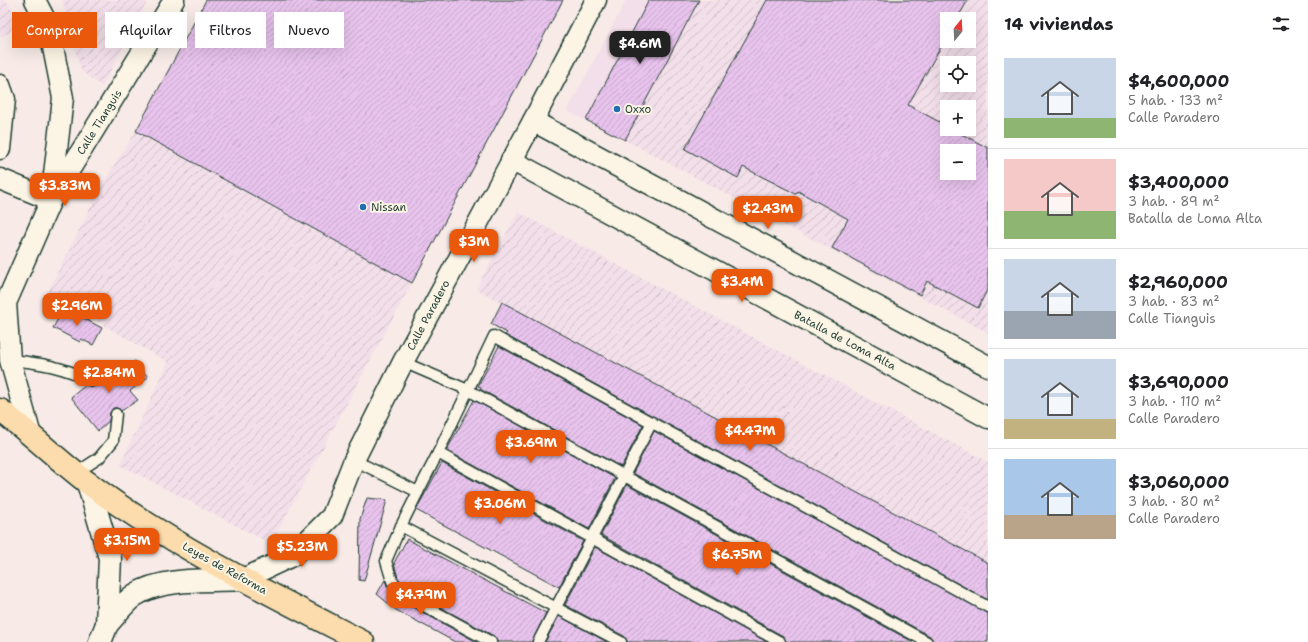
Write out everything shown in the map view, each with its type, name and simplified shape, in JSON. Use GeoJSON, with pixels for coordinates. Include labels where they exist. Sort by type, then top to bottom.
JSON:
{"type":"FeatureCollection","features":[{"type":"Feature","properties":{"kind":"main road","name":"Leyes de Reforma"},"geometry":{"type":"LineString","coordinates":[[0,410],[30,432],[82,478],[164,533],[243,579],[363,642]]}},
{"type":"Feature","properties":{"kind":"main road"},"geometry":{"type":"LineString","coordinates":[[82,478],[110,558],[104,633]]}},
{"type":"Feature","properties":{"kind":"main road"},"geometry":{"type":"LineString","coordinates":[[104,633],[134,596],[153,587],[186,582],[243,579]]}},
{"type":"Feature","properties":{"kind":"street"},"geometry":{"type":"LineString","coordinates":[[0,178],[51,200],[63,98],[49,27],[35,0]]}},
{"type":"Feature","properties":{"kind":"street","name":"Calle Tianguis"},"geometry":{"type":"LineString","coordinates":[[30,432],[10,360],[6,303],[51,200],[174,0]]}},
{"type":"Feature","properties":{"kind":"street","name":"Calle Paradero"},"geometry":{"type":"LineString","coordinates":[[243,579],[292,556],[332,516],[354,460],[403,362],[533,121],[596,0]]}},
{"type":"Feature","properties":{"kind":"street"},"geometry":{"type":"LineString","coordinates":[[0,85],[5,99],[0,149]]}},
{"type":"Feature","properties":{"kind":"street"},"geometry":{"type":"LineString","coordinates":[[533,121],[988,366]]}},
{"type":"Feature","properties":{"kind":"street","name":"Batalla de Loma Alta"},"geometry":{"type":"LineString","coordinates":[[511,160],[988,418]]}},
{"type":"Feature","properties":{"kind":"lane"},"geometry":{"type":"LineString","coordinates":[[491,642],[408,597],[392,582],[386,561],[401,526],[494,336],[988,607]]}},
{"type":"Feature","properties":{"kind":"lane"},"geometry":{"type":"LineString","coordinates":[[10,360],[42,363],[70,370],[92,381]]}},
{"type":"Feature","properties":{"kind":"lane"},"geometry":{"type":"LineString","coordinates":[[403,362],[468,390],[927,642]]}},
{"type":"Feature","properties":{"kind":"lane"},"geometry":{"type":"LineString","coordinates":[[82,478],[113,441],[116,414]]}},
{"type":"Feature","properties":{"kind":"lane"},"geometry":{"type":"LineString","coordinates":[[538,642],[652,422]]}},
{"type":"Feature","properties":{"kind":"lane"},"geometry":{"type":"LineString","coordinates":[[438,453],[780,642]]}},
{"type":"Feature","properties":{"kind":"lane"},"geometry":{"type":"LineString","coordinates":[[354,460],[418,492]]}},
{"type":"Feature","properties":{"kind":"lane"},"geometry":{"type":"LineString","coordinates":[[401,526],[621,642]]}},
{"type":"Feature","properties":{"kind":"shaded area"},"geometry":{"type":"Polygon","coordinates":[[[0,0],[6,0],[14,12],[12,12],[12,30],[0,38],[0,0]]]}},
{"type":"Feature","properties":{"kind":"shaded area"},"geometry":{"type":"Polygon","coordinates":[[[62,0],[148,0],[142,12],[105,12],[105,48],[123,48],[102,87],[81,71],[75,48],[97,48],[97,12],[65,12],[62,0]]]}},
{"type":"Feature","properties":{"kind":"shaded area"},"geometry":{"type":"Polygon","coordinates":[[[626,0],[699,0],[625,140],[567,111],[626,0]]]}},
{"type":"Feature","properties":{"kind":"shaded area"},"geometry":{"type":"Polygon","coordinates":[[[700,0],[988,0],[988,333],[625,140],[700,0]]]}},
{"type":"Feature","properties":{"kind":"shaded area"},"geometry":{"type":"Polygon","coordinates":[[[136,131],[412,283],[271,544],[120,465],[168,362],[47,293],[104,181],[136,131]]]}},
{"type":"Feature","properties":{"kind":"shaded area"},"geometry":{"type":"Polygon","coordinates":[[[518,212],[988,462],[988,563],[476,289],[518,212]]]}},
{"type":"Feature","properties":{"kind":"building","name":"Nissan"},"geometry":{"type":"Polygon","coordinates":[[[206,0],[563,0],[412,283],[136,131],[180,48],[187,48],[187,36],[195,21],[195,48],[266,48],[266,12],[200,12],[206,0]]]}},
{"type":"Feature","properties":{"kind":"building"},"geometry":{"type":"Polygon","coordinates":[[[649,0],[699,0],[625,140],[586,120],[649,0]]]}},
{"type":"Feature","properties":{"kind":"building"},"geometry":{"type":"Polygon","coordinates":[[[767,0],[968,0],[961,12],[940,12],[940,48],[908,105],[940,122],[940,136],[965,136],[988,148],[988,288],[978,308],[927,281],[920,295],[832,248],[848,219],[798,191],[796,194],[743,167],[738,178],[685,149],[767,0]]]}},
{"type":"Feature","properties":{"kind":"building"},"geometry":{"type":"Polygon","coordinates":[[[502,302],[988,563],[988,600],[505,335],[507,333],[491,324],[502,302]]]}},
{"type":"Feature","properties":{"kind":"building"},"geometry":{"type":"Polygon","coordinates":[[[64,308],[102,328],[93,345],[81,339],[80,342],[53,328],[64,308]]]}},
{"type":"Feature","properties":{"kind":"building"},"geometry":{"type":"Polygon","coordinates":[[[499,346],[643,425],[621,467],[480,389],[481,387],[478,386],[499,346]]]}},
{"type":"Feature","properties":{"kind":"building"},"geometry":{"type":"Polygon","coordinates":[[[135,361],[148,377],[130,391],[138,400],[121,411],[117,408],[113,408],[110,413],[109,421],[98,431],[71,397],[86,385],[92,387],[96,386],[98,381],[97,377],[109,367],[116,375],[135,361]]]}},
{"type":"Feature","properties":{"kind":"building"},"geometry":{"type":"Polygon","coordinates":[[[474,400],[615,478],[589,529],[448,451],[448,448],[474,400]]]}},
{"type":"Feature","properties":{"kind":"building"},"geometry":{"type":"Polygon","coordinates":[[[654,431],[988,613],[988,642],[933,642],[930,636],[633,473],[654,431]]]}},
{"type":"Feature","properties":{"kind":"building"},"geometry":{"type":"Polygon","coordinates":[[[442,463],[583,541],[559,587],[416,510],[442,463]]]}},
{"type":"Feature","properties":{"kind":"building"},"geometry":{"type":"Polygon","coordinates":[[[627,485],[913,642],[786,642],[783,636],[601,535],[627,485]]]}},
{"type":"Feature","properties":{"kind":"building"},"geometry":{"type":"Polygon","coordinates":[[[367,498],[387,500],[364,581],[359,580],[360,519],[367,498]]]}},
{"type":"Feature","properties":{"kind":"building"},"geometry":{"type":"Polygon","coordinates":[[[407,539],[546,613],[532,642],[497,642],[494,636],[412,592],[398,578],[394,563],[407,539]]]}},
{"type":"Feature","properties":{"kind":"building"},"geometry":{"type":"Polygon","coordinates":[[[595,547],[767,642],[627,642],[624,636],[565,605],[595,547]]]}},
{"type":"Feature","properties":{"kind":"building"},"geometry":{"type":"Polygon","coordinates":[[[385,580],[387,586],[405,603],[477,642],[455,642],[396,610],[377,594],[385,580]]]}},
{"type":"Feature","properties":{"kind":"building"},"geometry":{"type":"Polygon","coordinates":[[[559,616],[607,642],[545,642],[559,616]]]}},
{"type":"Feature","properties":{"kind":"place","name":"Oxxo"},"geometry":{"type":"Point","coordinates":[617,109]}},
{"type":"Feature","properties":{"kind":"place","name":"Nissan"},"geometry":{"type":"Point","coordinates":[363,207]}}]}
